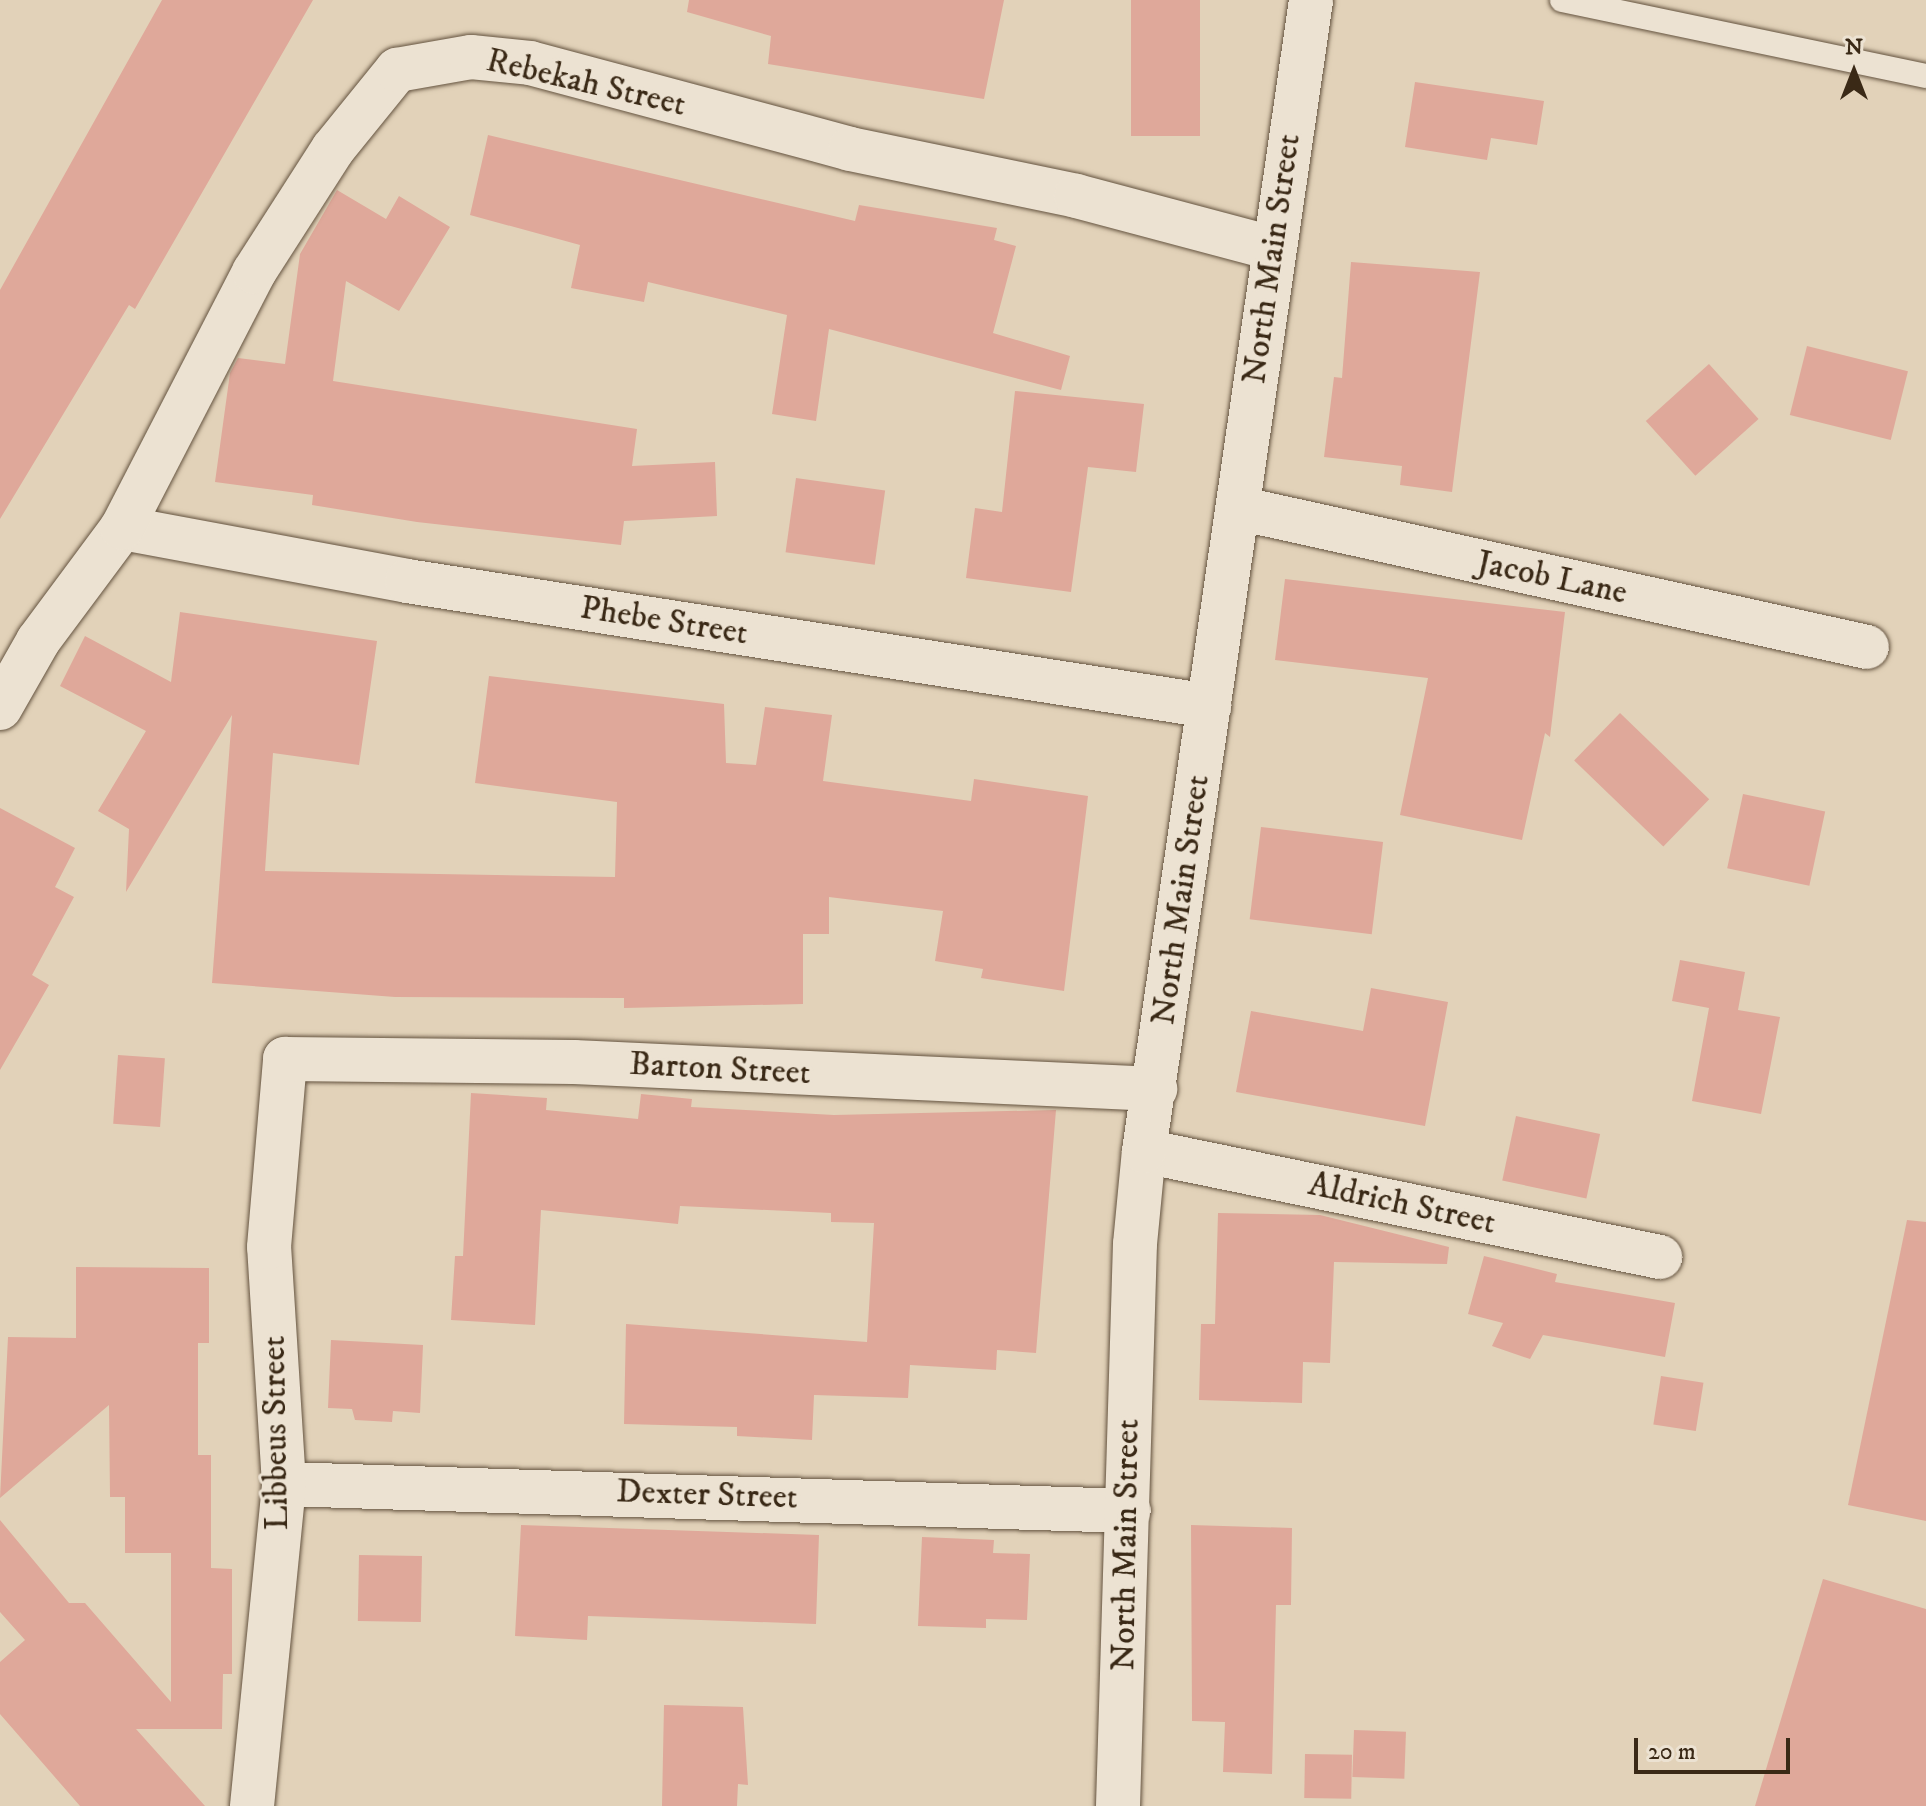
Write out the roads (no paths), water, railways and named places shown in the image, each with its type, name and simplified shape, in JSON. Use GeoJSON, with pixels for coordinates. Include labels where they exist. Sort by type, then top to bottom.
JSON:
{"type":"FeatureCollection","features":[{"type":"Feature","properties":{"kind":"street","name":"North Main Street"},"geometry":{"type":"LineString","coordinates":[[1118,1806],[1135,1244],[1144,1151],[1238,508],[1272,248],[1311,0]]}},
{"type":"Feature","properties":{"kind":"street","name":"Rebekah Street"},"geometry":{"type":"LineString","coordinates":[[0,708],[38,641],[122,528],[254,272],[333,149],[397,70],[432,60],[530,63],[850,149],[1076,196],[1272,248]]}},
{"type":"Feature","properties":{"kind":"street","name":"Jacob Lane"},"geometry":{"type":"LineString","coordinates":[[1238,508],[1867,647]]}},
{"type":"Feature","properties":{"kind":"street","name":"Phebe Street"},"geometry":{"type":"LineString","coordinates":[[122,528],[407,581],[1209,706]]}},
{"type":"Feature","properties":{"kind":"street","name":"Barton Street"},"geometry":{"type":"LineString","coordinates":[[285,1059],[574,1062],[1155,1089]]}},
{"type":"Feature","properties":{"kind":"street","name":"Libbeus Street"},"geometry":{"type":"LineString","coordinates":[[252,1806],[284,1484],[269,1247],[285,1059]]}},
{"type":"Feature","properties":{"kind":"street","name":"Aldrich Street"},"geometry":{"type":"LineString","coordinates":[[1144,1151],[1660,1257]]}},
{"type":"Feature","properties":{"kind":"street","name":"Dexter Street"},"geometry":{"type":"LineString","coordinates":[[284,1484],[1129,1511]]}},
{"type":"Feature","properties":{"kind":"lane"},"geometry":{"type":"LineString","coordinates":[[1562,0],[1926,76]]}}]}
